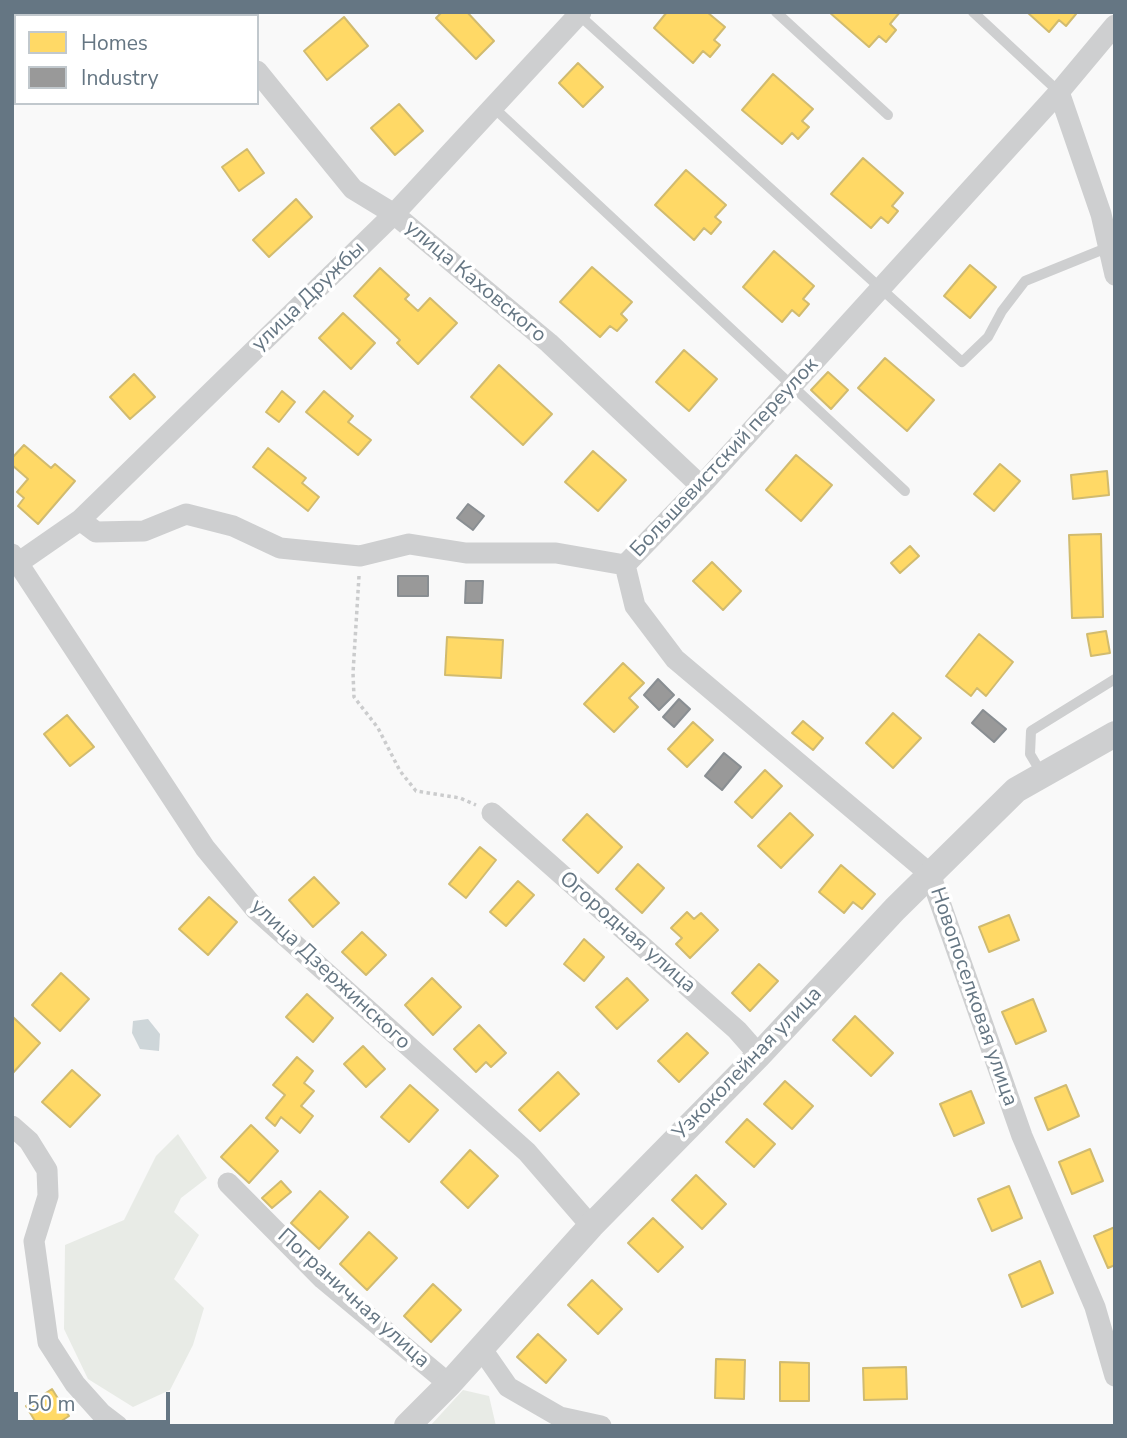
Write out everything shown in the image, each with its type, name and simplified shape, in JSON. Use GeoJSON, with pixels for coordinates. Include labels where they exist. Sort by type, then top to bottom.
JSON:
{"type":"FeatureCollection","features":[{"type":"Feature","properties":{"kind":"street","name":"улица Дружбы"},"geometry":{"type":"LineString","coordinates":[[15,559],[80,520],[394,214],[580,14]]}},
{"type":"Feature","properties":{"kind":"street","name":"Большевистский переулок"},"geometry":{"type":"LineString","coordinates":[[80,520],[96,532],[144,531],[186,514],[233,526],[280,548],[360,556],[409,544],[466,553],[556,554],[625,565],[701,486],[1059,92],[1115,25]]}},
{"type":"Feature","properties":{"kind":"street","name":"улица Каховского"},"geometry":{"type":"LineString","coordinates":[[259,73],[353,189],[394,214],[549,343],[701,486]]}},
{"type":"Feature","properties":{"kind":"street"},"geometry":{"type":"LineString","coordinates":[[1059,92],[1112,248],[1115,275]]}},
{"type":"Feature","properties":{"kind":"street","name":"улица Дзержинского"},"geometry":{"type":"LineString","coordinates":[[15,559],[205,848],[256,910],[527,1152],[591,1226]]}},
{"type":"Feature","properties":{"kind":"street","name":"Новопоселковая улица"},"geometry":{"type":"LineString","coordinates":[[625,565],[635,606],[675,659],[930,874],[1022,1136],[1096,1307],[1115,1376]]}},
{"type":"Feature","properties":{"kind":"street","name":"Узкоколейная улица"},"geometry":{"type":"LineString","coordinates":[[407,1426],[449,1384],[591,1226],[759,1055],[930,874],[1016,790],[1115,734]]}},
{"type":"Feature","properties":{"kind":"street","name":"Огородная улица"},"geometry":{"type":"LineString","coordinates":[[492,813],[737,1030],[759,1055]]}},
{"type":"Feature","properties":{"kind":"street"},"geometry":{"type":"LineString","coordinates":[[12,1126],[29,1141],[47,1170],[48,1196],[34,1241],[48,1342],[75,1384],[101,1413],[118,1426]]}},
{"type":"Feature","properties":{"kind":"street","name":"Пограничная улица"},"geometry":{"type":"LineString","coordinates":[[228,1183],[323,1279],[449,1384]]}},
{"type":"Feature","properties":{"kind":"street"},"geometry":{"type":"LineString","coordinates":[[481,1348],[508,1387],[560,1417],[601,1426]]}},
{"type":"Feature","properties":{"kind":"lane"},"geometry":{"type":"LineString","coordinates":[[776,12],[888,115]]}},
{"type":"Feature","properties":{"kind":"lane"},"geometry":{"type":"LineString","coordinates":[[973,12],[1059,92]]}},
{"type":"Feature","properties":{"kind":"lane"},"geometry":{"type":"LineString","coordinates":[[580,14],[962,362],[988,337],[1002,312],[1025,281],[1112,248]]}},
{"type":"Feature","properties":{"kind":"lane"},"geometry":{"type":"LineString","coordinates":[[493,107],[905,491]]}},
{"type":"Feature","properties":{"kind":"lane"},"geometry":{"type":"LineString","coordinates":[[1042,774],[1030,754],[1031,731],[1115,679]]}},
{"type":"Feature","properties":{"kind":"path"},"geometry":{"type":"LineString","coordinates":[[360,556],[352,673],[354,697],[378,728],[400,771],[415,791],[460,797],[492,813]]}},
{"type":"Feature","properties":{"kind":"shaded area"},"geometry":{"type":"Polygon","coordinates":[[[148,1019],[160,1034],[159,1051],[140,1049],[132,1033],[133,1021],[148,1019]]]}},
{"type":"Feature","properties":{"kind":"shaded area"},"geometry":{"type":"Polygon","coordinates":[[[178,1134],[207,1178],[181,1198],[174,1212],[199,1235],[174,1279],[204,1308],[193,1345],[170,1390],[133,1407],[88,1379],[64,1329],[65,1245],[124,1220],[156,1156],[178,1134]]]}},
{"type":"Feature","properties":{"kind":"shaded area"},"geometry":{"type":"Polygon","coordinates":[[[463,1390],[489,1396],[496,1426],[430,1426],[463,1390]]]}},
{"type":"Feature","properties":{"kind":"building: Homes"},"geometry":{"type":"Polygon","coordinates":[[[442,12],[467,12],[494,41],[476,59],[436,18],[442,12]]]}},
{"type":"Feature","properties":{"kind":"building: Homes"},"geometry":{"type":"Polygon","coordinates":[[[667,12],[707,12],[725,27],[714,40],[720,45],[710,57],[703,51],[693,63],[654,28],[667,12]]]}},
{"type":"Feature","properties":{"kind":"building: Homes"},"geometry":{"type":"Polygon","coordinates":[[[829,12],[900,12],[890,24],[896,30],[886,42],[879,36],[869,47],[829,12]]]}},
{"type":"Feature","properties":{"kind":"building: Homes"},"geometry":{"type":"Polygon","coordinates":[[[1027,12],[1076,14],[1066,26],[1059,20],[1049,32],[1027,12]]]}},
{"type":"Feature","properties":{"kind":"building: Homes"},"geometry":{"type":"Polygon","coordinates":[[[344,17],[368,46],[327,80],[304,51],[344,17]]]}},
{"type":"Feature","properties":{"kind":"building: Homes"},"geometry":{"type":"Polygon","coordinates":[[[578,63],[603,87],[583,107],[559,83],[578,63]]]}},
{"type":"Feature","properties":{"kind":"building: Homes"},"geometry":{"type":"Polygon","coordinates":[[[773,74],[813,109],[802,121],[809,127],[798,139],[792,133],[782,144],[742,110],[773,74]]]}},
{"type":"Feature","properties":{"kind":"building: Homes"},"geometry":{"type":"Polygon","coordinates":[[[399,104],[423,131],[395,155],[371,128],[399,104]]]}},
{"type":"Feature","properties":{"kind":"building: Homes"},"geometry":{"type":"Polygon","coordinates":[[[247,149],[264,173],[239,191],[222,167],[247,149]]]}},
{"type":"Feature","properties":{"kind":"building: Homes"},"geometry":{"type":"Polygon","coordinates":[[[863,158],[903,193],[892,206],[898,211],[888,223],[881,217],[871,228],[831,194],[863,158]]]}},
{"type":"Feature","properties":{"kind":"building: Homes"},"geometry":{"type":"Polygon","coordinates":[[[686,170],[726,205],[715,217],[721,222],[711,234],[704,228],[694,240],[655,205],[686,170]]]}},
{"type":"Feature","properties":{"kind":"building: Homes"},"geometry":{"type":"Polygon","coordinates":[[[296,199],[312,217],[269,257],[253,240],[296,199]]]}},
{"type":"Feature","properties":{"kind":"building: Homes"},"geometry":{"type":"Polygon","coordinates":[[[774,251],[814,286],[803,299],[809,304],[799,316],[792,310],[782,322],[743,287],[774,251]]]}},
{"type":"Feature","properties":{"kind":"building: Homes"},"geometry":{"type":"Polygon","coordinates":[[[970,265],[996,287],[970,318],[944,296],[970,265]]]}},
{"type":"Feature","properties":{"kind":"building: Homes"},"geometry":{"type":"Polygon","coordinates":[[[592,267],[632,302],[621,314],[627,320],[617,331],[610,326],[600,337],[560,302],[592,267]]]}},
{"type":"Feature","properties":{"kind":"building: Homes"},"geometry":{"type":"Polygon","coordinates":[[[380,268],[409,295],[405,299],[418,311],[430,298],[457,323],[418,364],[397,343],[400,340],[354,296],[380,268]]]}},
{"type":"Feature","properties":{"kind":"building: Homes"},"geometry":{"type":"Polygon","coordinates":[[[343,313],[375,343],[351,369],[319,338],[343,313]]]}},
{"type":"Feature","properties":{"kind":"building: Homes"},"geometry":{"type":"Polygon","coordinates":[[[684,350],[717,379],[689,411],[656,382],[684,350]]]}},
{"type":"Feature","properties":{"kind":"building: Homes"},"geometry":{"type":"Polygon","coordinates":[[[885,358],[934,400],[907,431],[858,388],[885,358]]]}},
{"type":"Feature","properties":{"kind":"building: Homes"},"geometry":{"type":"Polygon","coordinates":[[[499,365],[552,414],[523,445],[471,397],[499,365]]]}},
{"type":"Feature","properties":{"kind":"building: Homes"},"geometry":{"type":"Polygon","coordinates":[[[828,372],[848,390],[831,409],[811,390],[828,372]]]}},
{"type":"Feature","properties":{"kind":"building: Homes"},"geometry":{"type":"Polygon","coordinates":[[[134,374],[155,397],[130,419],[110,397],[134,374]]]}},
{"type":"Feature","properties":{"kind":"building: Homes"},"geometry":{"type":"Polygon","coordinates":[[[282,391],[295,402],[279,422],[266,412],[282,391]]]}},
{"type":"Feature","properties":{"kind":"building: Homes"},"geometry":{"type":"Polygon","coordinates":[[[324,391],[353,416],[348,422],[371,440],[358,455],[306,412],[324,391]]]}},
{"type":"Feature","properties":{"kind":"building: Homes"},"geometry":{"type":"Polygon","coordinates":[[[24,445],[51,468],[55,464],[75,481],[38,524],[18,506],[24,498],[17,492],[28,479],[12,465],[12,458],[24,445]]]}},
{"type":"Feature","properties":{"kind":"building: Homes"},"geometry":{"type":"Polygon","coordinates":[[[268,448],[306,478],[302,483],[319,497],[308,511],[253,467],[268,448]]]}},
{"type":"Feature","properties":{"kind":"building: Homes"},"geometry":{"type":"Polygon","coordinates":[[[593,451],[626,480],[598,511],[565,482],[593,451]]]}},
{"type":"Feature","properties":{"kind":"building: Homes"},"geometry":{"type":"Polygon","coordinates":[[[796,455],[832,485],[801,521],[766,490],[796,455]]]}},
{"type":"Feature","properties":{"kind":"building: Homes"},"geometry":{"type":"Polygon","coordinates":[[[1000,464],[1020,481],[994,511],[974,494],[1000,464]]]}},
{"type":"Feature","properties":{"kind":"building: Homes"},"geometry":{"type":"Polygon","coordinates":[[[1107,471],[1109,495],[1073,499],[1071,475],[1107,471]]]}},
{"type":"Feature","properties":{"kind":"building: Homes"},"geometry":{"type":"Polygon","coordinates":[[[1101,534],[1103,617],[1072,618],[1069,535],[1101,534]]]}},
{"type":"Feature","properties":{"kind":"building: Homes"},"geometry":{"type":"Polygon","coordinates":[[[910,546],[919,556],[900,573],[891,563],[910,546]]]}},
{"type":"Feature","properties":{"kind":"building: Homes"},"geometry":{"type":"Polygon","coordinates":[[[712,562],[741,591],[723,610],[693,581],[712,562]]]}},
{"type":"Feature","properties":{"kind":"building: Homes"},"geometry":{"type":"Polygon","coordinates":[[[1106,631],[1110,653],[1091,656],[1087,634],[1106,631]]]}},
{"type":"Feature","properties":{"kind":"building: Homes"},"geometry":{"type":"Polygon","coordinates":[[[979,634],[1013,662],[986,696],[977,688],[971,696],[946,676],[979,634]]]}},
{"type":"Feature","properties":{"kind":"building: Homes"},"geometry":{"type":"Polygon","coordinates":[[[447,637],[503,640],[501,678],[445,675],[447,637]]]}},
{"type":"Feature","properties":{"kind":"building: Homes"},"geometry":{"type":"Polygon","coordinates":[[[623,663],[644,683],[629,698],[638,707],[614,732],[584,704],[623,663]]]}},
{"type":"Feature","properties":{"kind":"building: Homes"},"geometry":{"type":"Polygon","coordinates":[[[893,713],[921,738],[893,768],[866,743],[893,713]]]}},
{"type":"Feature","properties":{"kind":"building: Homes"},"geometry":{"type":"Polygon","coordinates":[[[67,715],[94,747],[70,766],[44,734],[67,715]]]}},
{"type":"Feature","properties":{"kind":"building: Homes"},"geometry":{"type":"Polygon","coordinates":[[[803,721],[823,738],[813,750],[792,733],[803,721]]]}},
{"type":"Feature","properties":{"kind":"building: Homes"},"geometry":{"type":"Polygon","coordinates":[[[693,722],[713,740],[687,767],[668,749],[693,722]]]}},
{"type":"Feature","properties":{"kind":"building: Homes"},"geometry":{"type":"Polygon","coordinates":[[[765,770],[782,786],[752,818],[735,802],[765,770]]]}},
{"type":"Feature","properties":{"kind":"building: Homes"},"geometry":{"type":"Polygon","coordinates":[[[790,813],[813,835],[781,868],[758,846],[790,813]]]}},
{"type":"Feature","properties":{"kind":"building: Homes"},"geometry":{"type":"Polygon","coordinates":[[[587,814],[622,847],[598,873],[563,840],[587,814]]]}},
{"type":"Feature","properties":{"kind":"building: Homes"},"geometry":{"type":"Polygon","coordinates":[[[480,847],[496,860],[466,898],[449,884],[480,847]]]}},
{"type":"Feature","properties":{"kind":"building: Homes"},"geometry":{"type":"Polygon","coordinates":[[[638,864],[664,888],[642,913],[616,889],[638,864]]]}},
{"type":"Feature","properties":{"kind":"building: Homes"},"geometry":{"type":"Polygon","coordinates":[[[841,865],[875,894],[862,909],[853,902],[844,913],[819,892],[841,865]]]}},
{"type":"Feature","properties":{"kind":"building: Homes"},"geometry":{"type":"Polygon","coordinates":[[[314,877],[339,903],[313,927],[289,900],[314,877]]]}},
{"type":"Feature","properties":{"kind":"building: Homes"},"geometry":{"type":"Polygon","coordinates":[[[518,881],[534,895],[506,926],[490,912],[518,881]]]}},
{"type":"Feature","properties":{"kind":"building: Homes"},"geometry":{"type":"Polygon","coordinates":[[[209,897],[237,922],[208,955],[179,929],[209,897]]]}},
{"type":"Feature","properties":{"kind":"building: Homes"},"geometry":{"type":"Polygon","coordinates":[[[687,912],[694,919],[701,913],[718,930],[690,958],[676,944],[682,938],[671,928],[687,912]]]}},
{"type":"Feature","properties":{"kind":"building: Homes"},"geometry":{"type":"Polygon","coordinates":[[[1009,915],[1019,940],[989,952],[979,927],[1009,915]]]}},
{"type":"Feature","properties":{"kind":"building: Homes"},"geometry":{"type":"Polygon","coordinates":[[[362,932],[386,955],[366,975],[342,952],[362,932]]]}},
{"type":"Feature","properties":{"kind":"building: Homes"},"geometry":{"type":"Polygon","coordinates":[[[584,939],[604,957],[584,981],[564,964],[584,939]]]}},
{"type":"Feature","properties":{"kind":"building: Homes"},"geometry":{"type":"Polygon","coordinates":[[[759,964],[778,981],[750,1011],[732,993],[759,964]]]}},
{"type":"Feature","properties":{"kind":"building: Homes"},"geometry":{"type":"Polygon","coordinates":[[[61,973],[89,999],[60,1031],[32,1005],[61,973]]]}},
{"type":"Feature","properties":{"kind":"building: Homes"},"geometry":{"type":"Polygon","coordinates":[[[432,978],[461,1007],[433,1035],[405,1005],[432,978]]]}},
{"type":"Feature","properties":{"kind":"building: Homes"},"geometry":{"type":"Polygon","coordinates":[[[627,978],[648,1000],[617,1029],[596,1007],[627,978]]]}},
{"type":"Feature","properties":{"kind":"building: Homes"},"geometry":{"type":"Polygon","coordinates":[[[307,994],[333,1018],[313,1042],[286,1017],[307,994]]]}},
{"type":"Feature","properties":{"kind":"building: Homes"},"geometry":{"type":"Polygon","coordinates":[[[1033,999],[1046,1031],[1016,1044],[1002,1012],[1033,999]]]}},
{"type":"Feature","properties":{"kind":"building: Homes"},"geometry":{"type":"Polygon","coordinates":[[[855,1016],[893,1053],[871,1076],[833,1040],[855,1016]]]}},
{"type":"Feature","properties":{"kind":"building: Homes"},"geometry":{"type":"Polygon","coordinates":[[[12,1018],[40,1043],[12,1074],[12,1018]]]}},
{"type":"Feature","properties":{"kind":"building: Homes"},"geometry":{"type":"Polygon","coordinates":[[[479,1025],[506,1053],[491,1067],[486,1062],[476,1072],[454,1049],[479,1025]]]}},
{"type":"Feature","properties":{"kind":"building: Homes"},"geometry":{"type":"Polygon","coordinates":[[[687,1033],[708,1053],[679,1082],[658,1061],[687,1033]]]}},
{"type":"Feature","properties":{"kind":"building: Homes"},"geometry":{"type":"Polygon","coordinates":[[[363,1046],[385,1069],[366,1087],[344,1064],[363,1046]]]}},
{"type":"Feature","properties":{"kind":"building: Homes"},"geometry":{"type":"Polygon","coordinates":[[[297,1057],[313,1071],[304,1083],[314,1091],[301,1106],[313,1116],[300,1133],[281,1117],[275,1126],[266,1118],[285,1095],[273,1085],[297,1057]]]}},
{"type":"Feature","properties":{"kind":"building: Homes"},"geometry":{"type":"Polygon","coordinates":[[[72,1070],[100,1095],[70,1127],[42,1102],[72,1070]]]}},
{"type":"Feature","properties":{"kind":"building: Homes"},"geometry":{"type":"Polygon","coordinates":[[[558,1072],[579,1094],[540,1131],[519,1110],[558,1072]]]}},
{"type":"Feature","properties":{"kind":"building: Homes"},"geometry":{"type":"Polygon","coordinates":[[[785,1081],[813,1106],[792,1129],[764,1104],[785,1081]]]}},
{"type":"Feature","properties":{"kind":"building: Homes"},"geometry":{"type":"Polygon","coordinates":[[[410,1085],[438,1110],[409,1142],[381,1117],[410,1085]]]}},
{"type":"Feature","properties":{"kind":"building: Homes"},"geometry":{"type":"Polygon","coordinates":[[[1066,1085],[1079,1116],[1048,1130],[1035,1098],[1066,1085]]]}},
{"type":"Feature","properties":{"kind":"building: Homes"},"geometry":{"type":"Polygon","coordinates":[[[971,1091],[984,1123],[954,1136],[940,1104],[971,1091]]]}},
{"type":"Feature","properties":{"kind":"building: Homes"},"geometry":{"type":"Polygon","coordinates":[[[747,1119],[775,1144],[754,1167],[726,1142],[747,1119]]]}},
{"type":"Feature","properties":{"kind":"building: Homes"},"geometry":{"type":"Polygon","coordinates":[[[251,1125],[278,1151],[249,1183],[221,1157],[251,1125]]]}},
{"type":"Feature","properties":{"kind":"building: Homes"},"geometry":{"type":"Polygon","coordinates":[[[1090,1149],[1103,1181],[1072,1194],[1059,1162],[1090,1149]]]}},
{"type":"Feature","properties":{"kind":"building: Homes"},"geometry":{"type":"Polygon","coordinates":[[[470,1150],[498,1176],[468,1208],[441,1182],[470,1150]]]}},
{"type":"Feature","properties":{"kind":"building: Homes"},"geometry":{"type":"Polygon","coordinates":[[[696,1175],[726,1204],[702,1229],[672,1200],[696,1175]]]}},
{"type":"Feature","properties":{"kind":"building: Homes"},"geometry":{"type":"Polygon","coordinates":[[[281,1181],[291,1192],[272,1208],[262,1198],[281,1181]]]}},
{"type":"Feature","properties":{"kind":"building: Homes"},"geometry":{"type":"Polygon","coordinates":[[[1009,1186],[1022,1218],[992,1231],[978,1199],[1009,1186]]]}},
{"type":"Feature","properties":{"kind":"building: Homes"},"geometry":{"type":"Polygon","coordinates":[[[320,1191],[348,1217],[319,1249],[291,1223],[320,1191]]]}},
{"type":"Feature","properties":{"kind":"building: Homes"},"geometry":{"type":"Polygon","coordinates":[[[653,1218],[683,1247],[658,1272],[628,1243],[653,1218]]]}},
{"type":"Feature","properties":{"kind":"building: Homes"},"geometry":{"type":"Polygon","coordinates":[[[1115,1227],[1115,1265],[1108,1268],[1094,1236],[1115,1227]]]}},
{"type":"Feature","properties":{"kind":"building: Homes"},"geometry":{"type":"Polygon","coordinates":[[[369,1232],[397,1258],[367,1290],[340,1264],[369,1232]]]}},
{"type":"Feature","properties":{"kind":"building: Homes"},"geometry":{"type":"Polygon","coordinates":[[[1040,1261],[1053,1293],[1022,1307],[1009,1275],[1040,1261]]]}},
{"type":"Feature","properties":{"kind":"building: Homes"},"geometry":{"type":"Polygon","coordinates":[[[592,1280],[622,1309],[598,1334],[568,1305],[592,1280]]]}},
{"type":"Feature","properties":{"kind":"building: Homes"},"geometry":{"type":"Polygon","coordinates":[[[433,1284],[461,1310],[431,1342],[404,1316],[433,1284]]]}},
{"type":"Feature","properties":{"kind":"building: Homes"},"geometry":{"type":"Polygon","coordinates":[[[538,1334],[566,1360],[546,1383],[517,1357],[538,1334]]]}},
{"type":"Feature","properties":{"kind":"building: Homes"},"geometry":{"type":"Polygon","coordinates":[[[716,1359],[745,1360],[744,1399],[715,1398],[716,1359]]]}},
{"type":"Feature","properties":{"kind":"building: Homes"},"geometry":{"type":"Polygon","coordinates":[[[780,1362],[809,1363],[809,1401],[780,1401],[780,1362]]]}},
{"type":"Feature","properties":{"kind":"building: Homes"},"geometry":{"type":"Polygon","coordinates":[[[906,1367],[907,1399],[864,1400],[863,1368],[906,1367]]]}},
{"type":"Feature","properties":{"kind":"building: Homes"},"geometry":{"type":"Polygon","coordinates":[[[52,1389],[69,1416],[54,1426],[38,1426],[26,1406],[52,1389]]]}},
{"type":"Feature","properties":{"kind":"building: Industry"},"geometry":{"type":"Polygon","coordinates":[[[468,504],[484,516],[473,530],[457,518],[468,504]]]}},
{"type":"Feature","properties":{"kind":"building: Industry"},"geometry":{"type":"Polygon","coordinates":[[[398,576],[428,576],[428,596],[398,596],[398,576]]]}},
{"type":"Feature","properties":{"kind":"building: Industry"},"geometry":{"type":"Polygon","coordinates":[[[466,581],[483,581],[482,603],[465,603],[466,581]]]}},
{"type":"Feature","properties":{"kind":"building: Industry"},"geometry":{"type":"Polygon","coordinates":[[[658,679],[674,695],[659,710],[644,695],[658,679]]]}},
{"type":"Feature","properties":{"kind":"building: Industry"},"geometry":{"type":"Polygon","coordinates":[[[679,699],[690,709],[674,727],[663,717],[679,699]]]}},
{"type":"Feature","properties":{"kind":"building: Industry"},"geometry":{"type":"Polygon","coordinates":[[[983,710],[1006,729],[994,742],[972,723],[983,710]]]}},
{"type":"Feature","properties":{"kind":"building: Industry"},"geometry":{"type":"Polygon","coordinates":[[[724,753],[741,767],[722,790],[705,776],[724,753]]]}}]}
